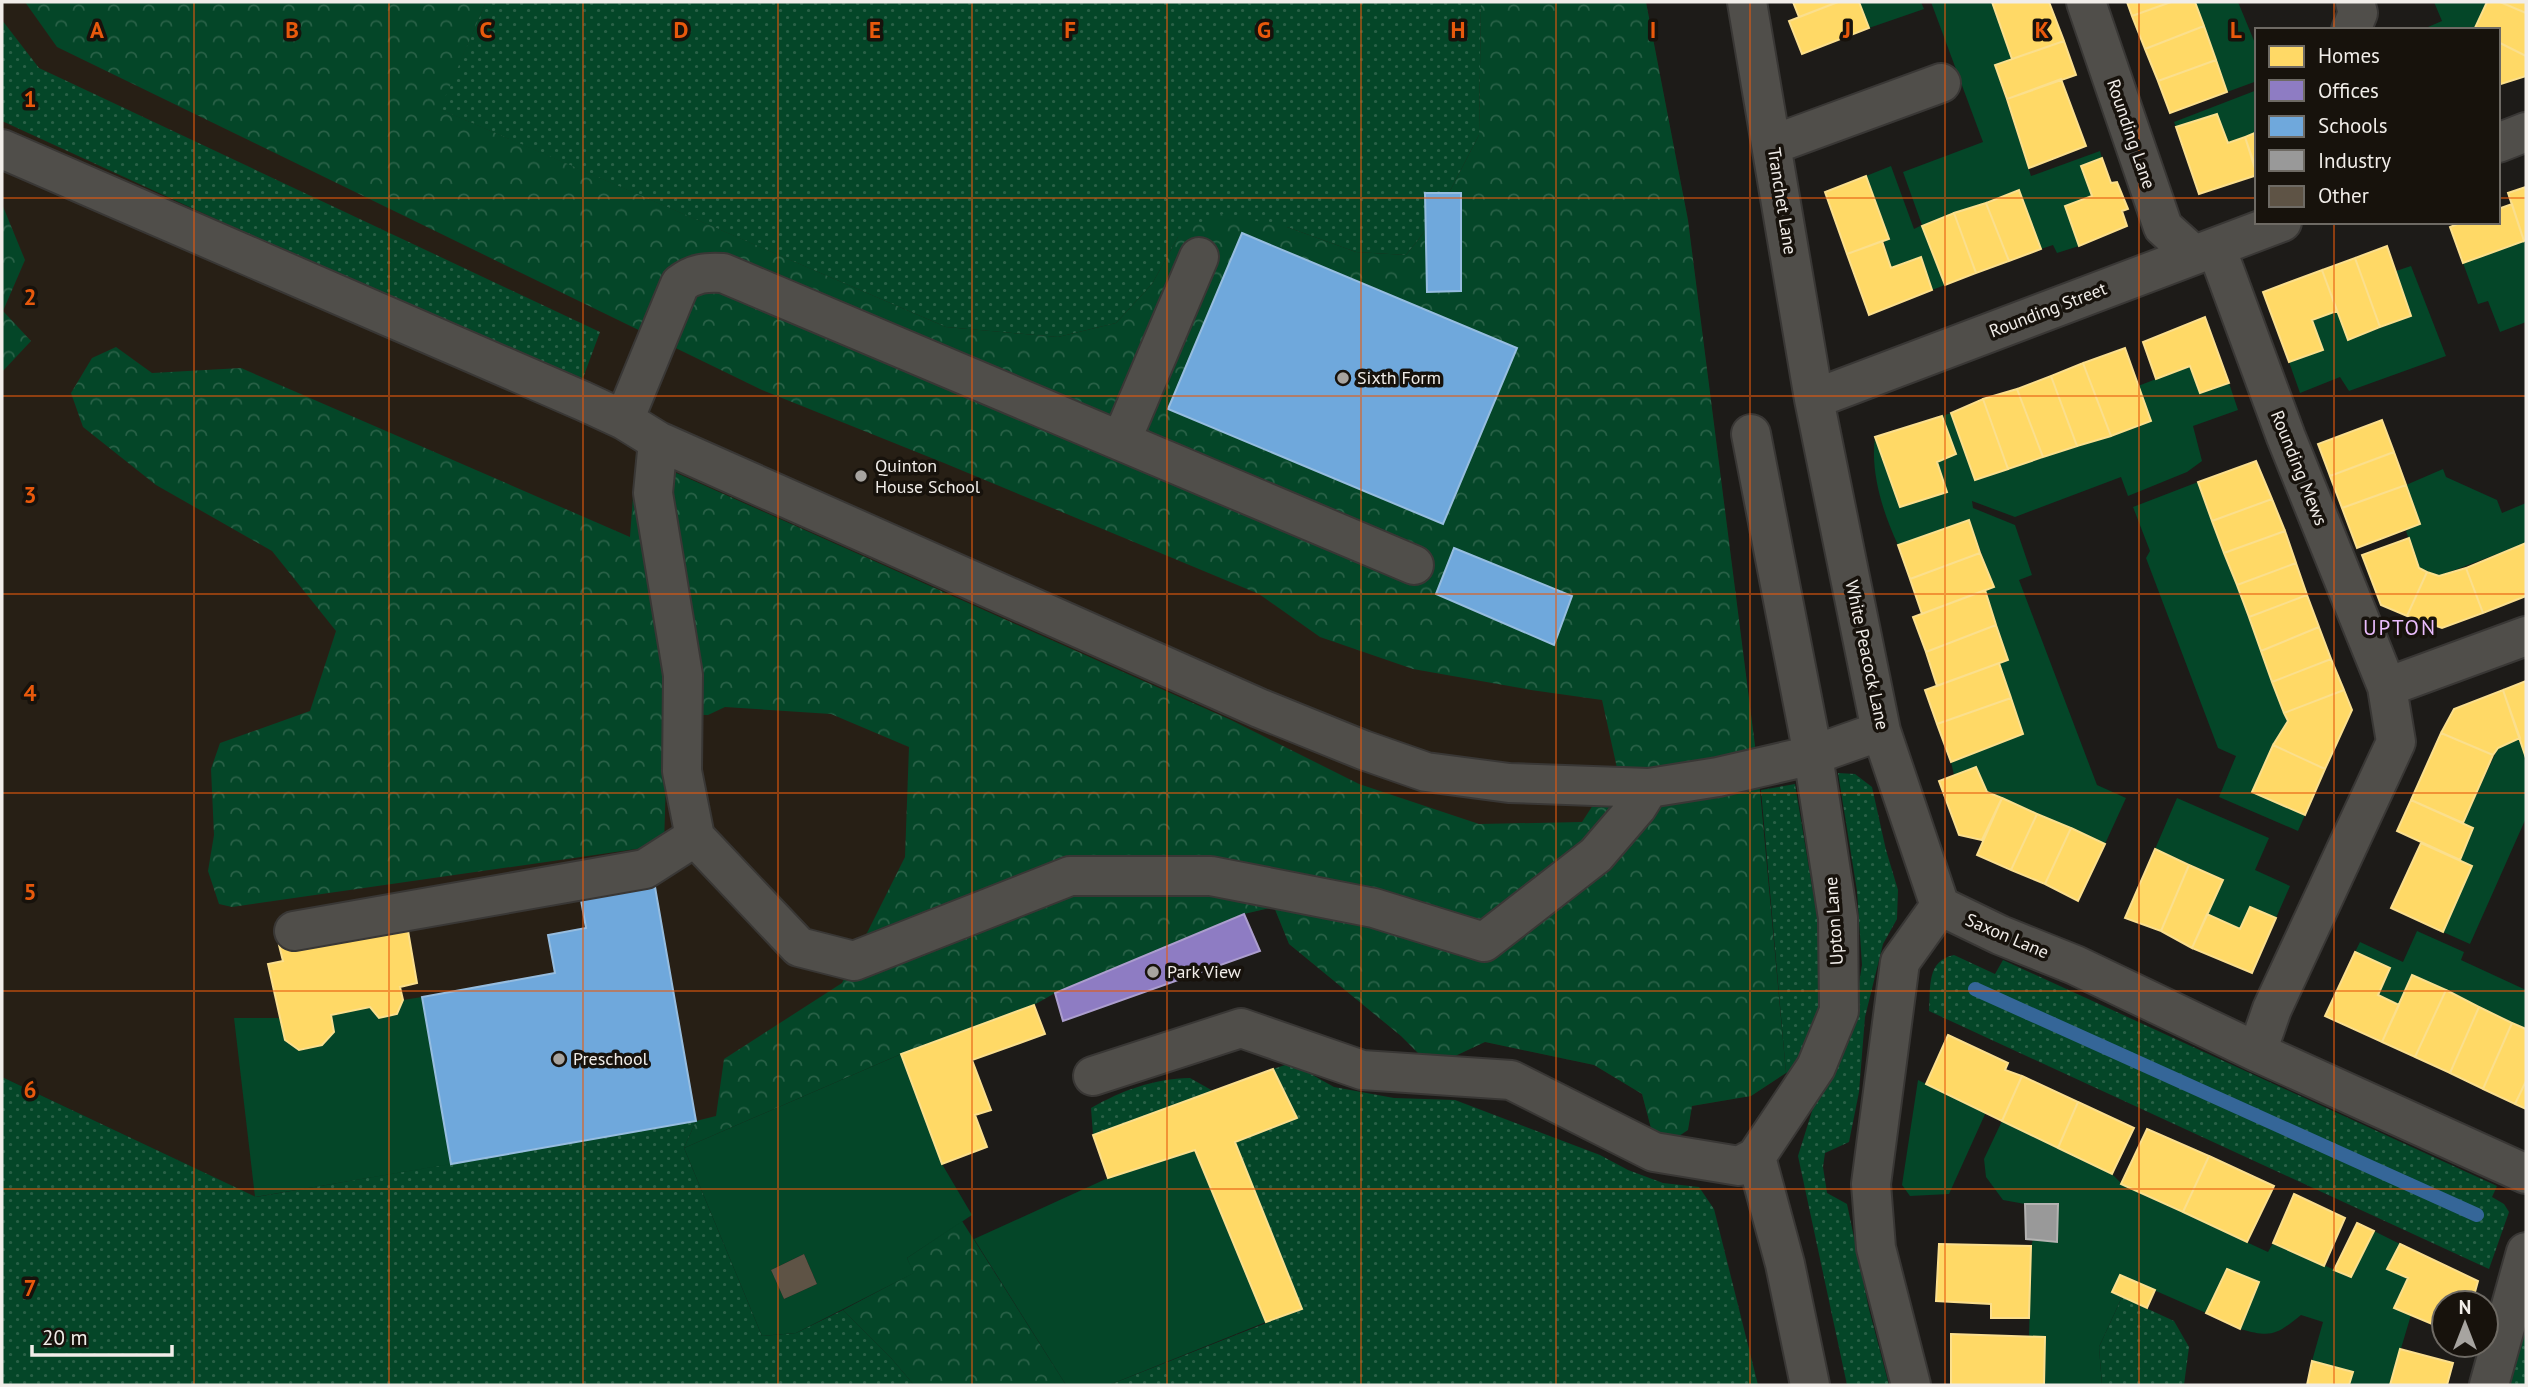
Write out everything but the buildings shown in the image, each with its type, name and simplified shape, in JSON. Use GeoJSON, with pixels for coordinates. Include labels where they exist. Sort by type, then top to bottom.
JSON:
{"type":"FeatureCollection","features":[{"type":"Feature","properties":{"kind":"street","name":"Tranchet Lane"},"geometry":{"type":"LineString","coordinates":[[1748,2],[1814,400]]}},
{"type":"Feature","properties":{"kind":"street","name":"Rounding Lane"},"geometry":{"type":"LineString","coordinates":[[2086,2],[2163,227],[2204,251]]}},
{"type":"Feature","properties":{"kind":"street"},"geometry":{"type":"LineString","coordinates":[[2352,28],[2358,13],[2355,2]]}},
{"type":"Feature","properties":{"kind":"street"},"geometry":{"type":"LineString","coordinates":[[1772,145],[1941,83]]}},
{"type":"Feature","properties":{"kind":"street"},"geometry":{"type":"LineString","coordinates":[[2500,142],[2526,132]]}},
{"type":"Feature","properties":{"kind":"street"},"geometry":{"type":"LineString","coordinates":[[2,149],[624,420],[658,441],[1259,708],[1426,772],[1509,783],[1649,788],[1718,777],[1813,755],[1881,731]]}},
{"type":"Feature","properties":{"kind":"street","name":"Rounding Street"},"geometry":{"type":"LineString","coordinates":[[1814,400],[2277,224]]}},
{"type":"Feature","properties":{"kind":"street","name":"Rounding Mews"},"geometry":{"type":"LineString","coordinates":[[2204,251],[2286,438],[2387,687],[2396,742],[2272,1009],[2257,1052]]}},
{"type":"Feature","properties":{"kind":"street"},"geometry":{"type":"LineString","coordinates":[[1121,441],[1199,257]]}},
{"type":"Feature","properties":{"kind":"street"},"geometry":{"type":"LineString","coordinates":[[624,420],[680,284],[691,275],[723,273],[1414,565]]}},
{"type":"Feature","properties":{"kind":"street","name":"White Peacock Lane"},"geometry":{"type":"LineString","coordinates":[[1814,400],[1881,731],[1940,906]]}},
{"type":"Feature","properties":{"kind":"street","name":"Upton Lane"},"geometry":{"type":"LineString","coordinates":[[1751,434],[1813,755],[1838,918],[1839,1011],[1816,1067],[1756,1157]]}},
{"type":"Feature","properties":{"kind":"street"},"geometry":{"type":"LineString","coordinates":[[658,441],[653,493],[683,675],[682,771],[695,837],[799,947],[854,961],[1070,876],[1211,876],[1374,908],[1484,942],[1596,855],[1637,807],[1649,788]]}},
{"type":"Feature","properties":{"kind":"street"},"geometry":{"type":"LineString","coordinates":[[2387,687],[2526,636]]}},
{"type":"Feature","properties":{"kind":"street"},"geometry":{"type":"LineString","coordinates":[[294,932],[645,869],[695,837]]}},
{"type":"Feature","properties":{"kind":"street"},"geometry":{"type":"LineString","coordinates":[[1911,1385],[1876,1248],[1871,1184],[1900,962],[1940,906]]}},
{"type":"Feature","properties":{"kind":"street","name":"Saxon Lane"},"geometry":{"type":"LineString","coordinates":[[1940,906],[2075,965],[2257,1052],[2526,1174]]}},
{"type":"Feature","properties":{"kind":"street"},"geometry":{"type":"LineString","coordinates":[[1094,1076],[1241,1028],[1362,1070],[1511,1080],[1654,1152],[1739,1166],[1756,1157],[1785,1264],[1810,1385]]}},
{"type":"Feature","properties":{"kind":"street"},"geometry":{"type":"LineString","coordinates":[[2490,1385],[2526,1252]]}},
{"type":"Feature","properties":{"kind":"shaded area","name":"Quinton House School"},"geometry":{"type":"Polygon","coordinates":[[[2,2],[1646,2],[1688,220],[1758,769],[1786,1073],[1751,1096],[1692,1106],[1688,1130],[1653,1136],[1642,1094],[1594,1065],[1485,1042],[1453,1057],[1424,1059],[1401,1036],[1289,944],[1274,907],[1244,914],[1055,993],[1034,1005],[901,1054],[684,1148],[696,1122],[255,1197],[2,1077],[2,2]]]}},
{"type":"Feature","properties":{"kind":"green space"},"geometry":{"type":"Polygon","coordinates":[[[25,2],[486,2],[440,109],[946,327],[1058,337],[1116,323],[1152,284],[1178,237],[1192,226],[1221,214],[1287,227],[1356,252],[1406,255],[1437,216],[1479,135],[1481,2],[1646,2],[1688,220],[1758,769],[1786,1073],[1751,1096],[1692,1106],[1688,1130],[1670,1142],[1653,1136],[1642,1094],[1594,1065],[1485,1042],[1453,1057],[1424,1059],[1401,1036],[1289,944],[1274,907],[1244,914],[1055,993],[1034,1005],[901,1054],[684,1148],[696,1121],[716,1116],[724,1059],[842,983],[905,857],[909,747],[831,714],[725,707],[708,715],[668,714],[664,845],[232,907],[219,904],[208,871],[214,835],[211,769],[220,743],[310,711],[336,631],[272,551],[156,485],[83,427],[71,393],[92,358],[116,347],[152,373],[241,368],[630,537],[636,455],[1231,720],[1359,784],[1479,824],[1582,822],[1617,768],[1602,700],[1413,669],[1320,637],[1259,594],[762,390],[57,47],[25,2]]]}},
{"type":"Feature","properties":{"kind":"green space"},"geometry":{"type":"Polygon","coordinates":[[[486,2],[1481,2],[1479,135],[1437,216],[1406,255],[1356,252],[1287,227],[1178,237],[1152,284],[1116,323],[1058,337],[946,327],[439,109],[486,2]]]}},
{"type":"Feature","properties":{"kind":"green space"},"geometry":{"type":"Polygon","coordinates":[[[1859,2],[1921,2],[1924,9],[1869,28],[1859,2]]]}},
{"type":"Feature","properties":{"kind":"green space"},"geometry":{"type":"Polygon","coordinates":[[[1931,2],[1992,2],[2012,59],[1995,66],[2031,176],[2100,151],[2102,158],[2082,166],[2092,196],[2065,207],[2079,246],[2057,253],[2053,245],[2041,249],[2018,190],[1923,226],[1945,285],[1932,290],[1920,257],[1891,268],[1866,176],[1891,166],[1914,229],[1922,225],[1903,172],[1983,142],[1931,2]]]}},
{"type":"Feature","properties":{"kind":"green space"},"geometry":{"type":"Polygon","coordinates":[[[2195,2],[2238,2],[2255,43],[2255,82],[2227,92],[2195,2]]]}},
{"type":"Feature","properties":{"kind":"green space"},"geometry":{"type":"Polygon","coordinates":[[[2434,2],[2487,2],[2475,28],[2426,28],[2442,21],[2434,2]]]}},
{"type":"Feature","properties":{"kind":"green space"},"geometry":{"type":"Polygon","coordinates":[[[2,20],[39,68],[600,332],[580,386],[2,121],[2,20]]]}},
{"type":"Feature","properties":{"kind":"green space"},"geometry":{"type":"Polygon","coordinates":[[[2255,91],[2255,133],[2228,143],[2217,114],[2176,127],[2174,122],[2255,91]]]}},
{"type":"Feature","properties":{"kind":"green space"},"geometry":{"type":"Polygon","coordinates":[[[2,204],[25,260],[3,311],[31,341],[2,372],[2,204]]]}},
{"type":"Feature","properties":{"kind":"green space"},"geometry":{"type":"Polygon","coordinates":[[[2526,240],[2526,322],[2500,332],[2488,301],[2478,304],[2463,263],[2526,240]]]}},
{"type":"Feature","properties":{"kind":"green space"},"geometry":{"type":"Polygon","coordinates":[[[2411,266],[2446,356],[2349,391],[2340,377],[2300,393],[2289,362],[2323,350],[2312,320],[2337,311],[2348,340],[2411,316],[2396,271],[2411,266]]]}},
{"type":"Feature","properties":{"kind":"green space"},"geometry":{"type":"Polygon","coordinates":[[[2190,366],[2200,393],[2229,383],[2238,410],[2193,426],[2202,461],[2187,472],[2128,496],[2121,477],[2015,517],[1972,501],[1973,508],[2015,525],[2032,575],[2019,580],[2097,785],[2126,798],[2105,844],[1987,792],[1976,767],[1954,775],[1951,762],[2023,734],[1999,663],[2008,660],[1985,590],[1994,587],[1969,520],[1898,545],[1887,520],[1876,478],[1875,437],[1900,507],[1947,492],[1937,462],[1956,453],[1942,416],[1951,413],[1976,480],[2151,421],[2138,386],[2190,366]]]}},
{"type":"Feature","properties":{"kind":"green space"},"geometry":{"type":"Polygon","coordinates":[[[2443,469],[2446,477],[2497,500],[2502,513],[2526,503],[2526,543],[2439,576],[2419,568],[2406,531],[2420,523],[2406,485],[2443,469]]]}},
{"type":"Feature","properties":{"kind":"green space"},"geometry":{"type":"Polygon","coordinates":[[[2198,482],[2288,721],[2273,745],[2252,792],[2305,815],[2298,831],[2219,797],[2236,756],[2218,748],[2146,558],[2150,551],[2133,507],[2198,482]]]}},
{"type":"Feature","properties":{"kind":"green space"},"geometry":{"type":"Polygon","coordinates":[[[2520,738],[2526,758],[2526,818],[2470,944],[2443,932],[2472,866],[2460,860],[2473,828],[2463,823],[2498,748],[2520,738]]]}},
{"type":"Feature","properties":{"kind":"green space"},"geometry":{"type":"Polygon","coordinates":[[[1838,773],[1855,774],[1872,787],[1898,890],[1897,919],[1883,944],[1865,1017],[1859,1092],[1849,1142],[1825,1153],[1823,1167],[1827,1193],[1847,1204],[1869,1309],[1889,1385],[1847,1385],[1798,1156],[1812,1111],[1854,1014],[1862,965],[1857,891],[1838,773]]]}},
{"type":"Feature","properties":{"kind":"green space"},"geometry":{"type":"Polygon","coordinates":[[[1795,784],[1819,928],[1824,1008],[1798,1067],[1786,1073],[1761,790],[1795,784]]]}},
{"type":"Feature","properties":{"kind":"green space"},"geometry":{"type":"Polygon","coordinates":[[[2177,798],[2269,838],[2255,870],[2290,886],[2276,918],[2251,907],[2240,929],[2207,914],[2223,879],[2155,849],[2177,798]]]}},
{"type":"Feature","properties":{"kind":"green space"},"geometry":{"type":"Polygon","coordinates":[[[2417,931],[2464,952],[2461,960],[2526,990],[2526,1029],[2412,975],[2399,1005],[2378,995],[2390,968],[2355,952],[2360,942],[2403,962],[2417,931]]]}},
{"type":"Feature","properties":{"kind":"green space"},"geometry":{"type":"Polygon","coordinates":[[[1954,955],[1995,974],[2003,960],[2497,1186],[2492,1197],[2504,1204],[2509,1212],[2489,1269],[1929,1011],[1930,984],[1934,969],[1945,958],[1954,955]]]}},
{"type":"Feature","properties":{"kind":"green space"},"geometry":{"type":"Polygon","coordinates":[[[422,997],[451,1164],[255,1197],[234,1018],[279,1018],[286,1040],[299,1050],[322,1045],[334,1032],[331,1015],[370,1007],[379,1017],[397,1015],[403,1000],[422,997]]]}},
{"type":"Feature","properties":{"kind":"green space"},"geometry":{"type":"Polygon","coordinates":[[[901,1054],[942,1164],[972,1215],[907,1258],[914,1273],[796,1333],[762,1336],[684,1148],[901,1054]],[[804,1254],[771,1270],[784,1299],[817,1284],[804,1254]]]}},
{"type":"Feature","properties":{"kind":"green space"},"geometry":{"type":"Polygon","coordinates":[[[1291,1063],[1334,1087],[1394,1098],[1455,1100],[1600,1155],[1628,1170],[1663,1183],[1699,1187],[1714,1209],[1758,1385],[1109,1385],[1302,1309],[1235,1142],[1297,1118],[1273,1069],[1291,1063]]]}},
{"type":"Feature","properties":{"kind":"green space"},"geometry":{"type":"Polygon","coordinates":[[[2,1077],[256,1197],[696,1121],[684,1148],[762,1336],[796,1333],[843,1310],[914,1385],[2,1385],[2,1077]]]}},
{"type":"Feature","properties":{"kind":"green space"},"geometry":{"type":"Polygon","coordinates":[[[1190,1078],[1213,1091],[1093,1135],[1091,1108],[1139,1087],[1190,1078]]]}},
{"type":"Feature","properties":{"kind":"green space"},"geometry":{"type":"Polygon","coordinates":[[[1918,1080],[1986,1112],[1949,1194],[1910,1196],[1902,1185],[1918,1080]]]}},
{"type":"Feature","properties":{"kind":"green space"},"geometry":{"type":"Polygon","coordinates":[[[2002,1121],[2112,1174],[2122,1184],[2268,1252],[2273,1243],[2351,1277],[2374,1231],[2400,1244],[2387,1269],[2408,1278],[2394,1308],[2411,1315],[2390,1385],[2349,1385],[2352,1372],[2312,1361],[2323,1322],[2301,1315],[2273,1333],[2240,1329],[2259,1282],[2227,1269],[2206,1313],[2147,1287],[2122,1297],[2099,1347],[2102,1385],[2044,1385],[2045,1337],[2029,1337],[2031,1246],[2033,1240],[2057,1241],[2058,1205],[2003,1200],[1986,1177],[1984,1159],[2002,1121]]]}},
{"type":"Feature","properties":{"kind":"green space"},"geometry":{"type":"Polygon","coordinates":[[[1195,1150],[1266,1322],[1109,1385],[1066,1385],[974,1239],[1108,1178],[1195,1150]]]}},
{"type":"Feature","properties":{"kind":"green space"},"geometry":{"type":"Polygon","coordinates":[[[962,1221],[1066,1385],[914,1385],[843,1310],[913,1273],[907,1258],[962,1221]]]}},
{"type":"Feature","properties":{"kind":"green space"},"geometry":{"type":"Polygon","coordinates":[[[2122,1297],[2174,1321],[2189,1347],[2184,1385],[2102,1385],[2099,1347],[2122,1297]]]}},
{"type":"Feature","properties":{"kind":"green space"},"geometry":{"type":"Polygon","coordinates":[[[2526,1317],[2526,1385],[2507,1385],[2526,1317]]]}},
{"type":"Feature","properties":{"kind":"waterway"},"geometry":{"type":"LineString","coordinates":[[1975,989],[2477,1215]]}},
{"type":"Feature","properties":{"kind":"place","name":"Sixth Form"},"geometry":{"type":"Point","coordinates":[1343,378]}},
{"type":"Feature","properties":{"kind":"place","name":"Quinton House School"},"geometry":{"type":"Point","coordinates":[861,476]}},
{"type":"Feature","properties":{"kind":"place","name":"Park View"},"geometry":{"type":"Point","coordinates":[1153,972]}},
{"type":"Feature","properties":{"kind":"place","name":"Preschool"},"geometry":{"type":"Point","coordinates":[559,1059]}},
{"type":"Feature","properties":{"kind":"district","name":"UPTON"},"geometry":{"type":"Point","coordinates":[2400,628]}}]}
